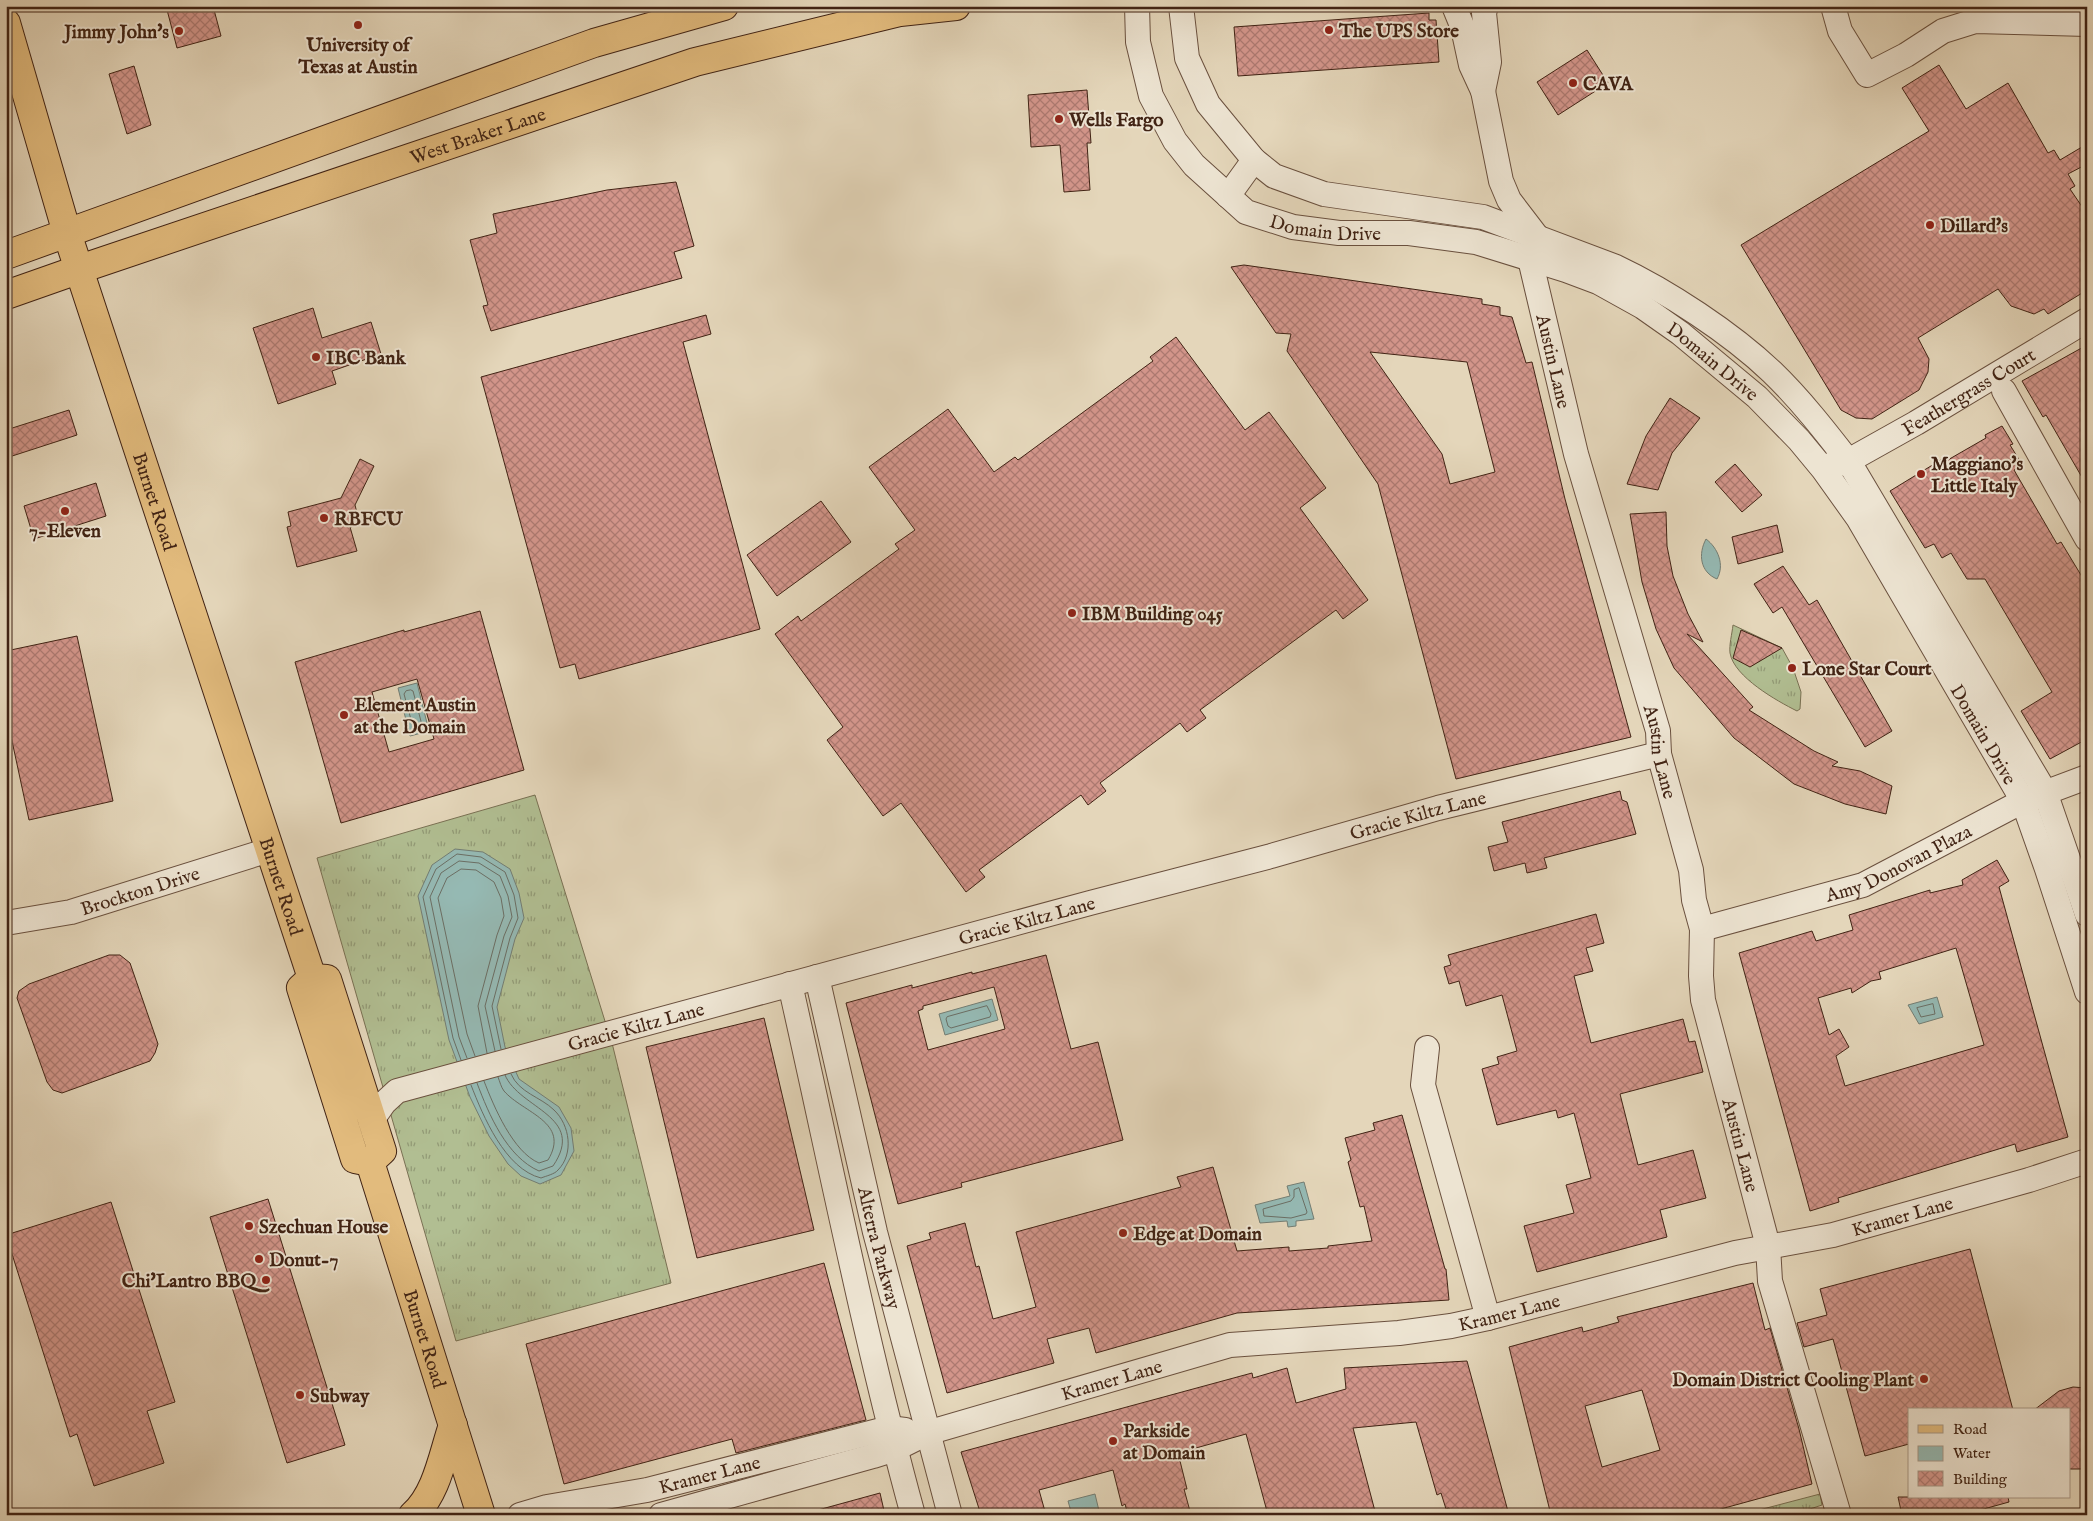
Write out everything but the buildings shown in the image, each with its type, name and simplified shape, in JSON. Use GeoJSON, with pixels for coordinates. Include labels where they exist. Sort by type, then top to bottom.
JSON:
{"type":"FeatureCollection","features":[{"type":"Feature","properties":{"kind":"main road"},"geometry":{"type":"LineString","coordinates":[[6,255],[594,43],[724,6]]}},
{"type":"Feature","properties":{"kind":"main road","name":"West Braker Lane"},"geometry":{"type":"LineString","coordinates":[[6,295],[695,62],[900,12],[956,6]]}},
{"type":"Feature","properties":{"kind":"main road","name":"Burnet Road"},"geometry":{"type":"LineString","coordinates":[[8,33],[67,234],[312,978]]}},
{"type":"Feature","properties":{"kind":"main road"},"geometry":{"type":"LineString","coordinates":[[312,978],[327,979],[358,1072],[382,1151],[370,1162],[355,1159],[301,988],[312,978]]}},
{"type":"Feature","properties":{"kind":"main road","name":"Burnet Road"},"geometry":{"type":"LineString","coordinates":[[370,1162],[481,1515]]}},
{"type":"Feature","properties":{"kind":"main road"},"geometry":{"type":"LineString","coordinates":[[413,1515],[419,1509],[434,1481],[453,1425]]}},
{"type":"Feature","properties":{"kind":"street","name":"Domain Drive"},"geometry":{"type":"LineString","coordinates":[[1137,6],[1138,42],[1151,96],[1175,141],[1194,165],[1246,212],[1293,226],[1340,233],[1409,233],[1534,249],[1616,267],[1636,276],[1724,332],[1772,371],[1816,420],[1849,462],[2046,792],[2087,914]]}},
{"type":"Feature","properties":{"kind":"street","name":"Domain Drive"},"geometry":{"type":"LineString","coordinates":[[1182,6],[1187,58],[1208,104],[1254,160],[1274,176],[1324,194],[1483,217],[1566,270],[1598,282],[1643,307],[1700,349],[1757,397],[1799,440],[1824,469],[1858,518],[2023,801],[2087,992]]}},
{"type":"Feature","properties":{"kind":"street"},"geometry":{"type":"LineString","coordinates":[[1454,6],[1463,28],[1471,65],[1483,91],[1501,181],[1508,200],[1534,249]]}},
{"type":"Feature","properties":{"kind":"street"},"geometry":{"type":"LineString","coordinates":[[1483,91],[1489,62],[1484,13],[1486,6]]}},
{"type":"Feature","properties":{"kind":"street"},"geometry":{"type":"LineString","coordinates":[[1833,6],[1840,31],[1866,75],[1906,55],[1943,31],[1974,21],[2087,24]]}},
{"type":"Feature","properties":{"kind":"street"},"geometry":{"type":"LineString","coordinates":[[1228,196],[1254,160]]}},
{"type":"Feature","properties":{"kind":"street"},"geometry":{"type":"LineString","coordinates":[[1476,242],[1496,161]]}},
{"type":"Feature","properties":{"kind":"street","name":"Austin Lane"},"geometry":{"type":"LineString","coordinates":[[1534,249],[1576,454],[1658,731],[1659,754],[1691,870],[1694,900],[1702,929],[1701,976],[1703,1000],[1768,1246],[1770,1282],[1839,1515]]}},
{"type":"Feature","properties":{"kind":"street"},"geometry":{"type":"LineString","coordinates":[[1623,296],[1636,276]]}},
{"type":"Feature","properties":{"kind":"street","name":"Feathergrass Court"},"geometry":{"type":"LineString","coordinates":[[1849,462],[2087,320]]}},
{"type":"Feature","properties":{"kind":"street"},"geometry":{"type":"LineString","coordinates":[[1700,349],[1741,366],[1798,421],[1833,462],[1843,465],[1849,462]]}},
{"type":"Feature","properties":{"kind":"street"},"geometry":{"type":"LineString","coordinates":[[2004,391],[2087,539]]}},
{"type":"Feature","properties":{"kind":"street","name":"Gracie Kiltz Lane"},"geometry":{"type":"LineString","coordinates":[[372,1120],[384,1102],[397,1092],[790,984],[1271,856],[1438,808],[1659,754]]}},
{"type":"Feature","properties":{"kind":"street","name":"Amy Donovan Plaza"},"geometry":{"type":"LineString","coordinates":[[1702,929],[1863,885],[2023,801],[2087,777]]}},
{"type":"Feature","properties":{"kind":"street","name":"Brockton Drive"},"geometry":{"type":"LineString","coordinates":[[6,923],[70,912],[269,850]]}},
{"type":"Feature","properties":{"kind":"street","name":"Alterra Parkway"},"geometry":{"type":"LineString","coordinates":[[817,977],[875,1232],[950,1515]]}},
{"type":"Feature","properties":{"kind":"street","name":"Alterra Parkway"},"geometry":{"type":"LineString","coordinates":[[790,984],[892,1439],[914,1515]]}},
{"type":"Feature","properties":{"kind":"street"},"geometry":{"type":"LineString","coordinates":[[1427,1048],[1423,1085],[1488,1318]]}},
{"type":"Feature","properties":{"kind":"street"},"geometry":{"type":"LineString","coordinates":[[358,1072],[364,1077],[397,1092]]}},
{"type":"Feature","properties":{"kind":"street","name":"Kramer Lane"},"geometry":{"type":"LineString","coordinates":[[520,1515],[547,1506],[647,1490],[927,1433],[1230,1345],[1399,1333],[1451,1326],[1488,1318],[1660,1272],[1768,1246],[1833,1236],[2029,1180],[2087,1161]]}},
{"type":"Feature","properties":{"kind":"street","name":"Kramer Lane"},"geometry":{"type":"LineString","coordinates":[[661,1515],[892,1439]]}},
{"type":"Feature","properties":{"kind":"green space"},"geometry":{"type":"Polygon","coordinates":[[[1733,625],[1782,648],[1793,668],[1801,692],[1800,709],[1797,711],[1768,695],[1739,671],[1730,653],[1733,625]]]}},
{"type":"Feature","properties":{"kind":"green space"},"geometry":{"type":"Polygon","coordinates":[[[535,795],[613,1047],[671,1283],[456,1341],[317,858],[535,795]]]}},
{"type":"Feature","properties":{"kind":"green space"},"geometry":{"type":"Polygon","coordinates":[[[1820,1494],[1822,1505],[1792,1515],[1740,1515],[1820,1494]]]}},
{"type":"Feature","properties":{"kind":"water"},"geometry":{"type":"Polygon","coordinates":[[[1706,539],[1714,547],[1719,557],[1720,568],[1717,579],[1707,572],[1702,562],[1701,556],[1706,539]]]}},
{"type":"Feature","properties":{"kind":"water"},"geometry":{"type":"Polygon","coordinates":[[[417,683],[429,731],[410,736],[398,688],[417,683]]]}},
{"type":"Feature","properties":{"kind":"water"},"geometry":{"type":"Polygon","coordinates":[[[455,849],[483,852],[510,869],[519,893],[524,918],[515,939],[497,1007],[505,1047],[519,1079],[559,1107],[571,1128],[574,1151],[561,1175],[540,1184],[521,1176],[508,1164],[489,1136],[470,1097],[449,1040],[418,896],[432,865],[455,849]]]}},
{"type":"Feature","properties":{"kind":"water"},"geometry":{"type":"Polygon","coordinates":[[[1937,997],[1943,1017],[1919,1024],[1908,1005],[1937,997]]]}},
{"type":"Feature","properties":{"kind":"water"},"geometry":{"type":"Polygon","coordinates":[[[992,999],[998,1020],[945,1035],[939,1014],[992,999]]]}},
{"type":"Feature","properties":{"kind":"water"},"geometry":{"type":"Polygon","coordinates":[[[1304,1182],[1314,1219],[1296,1221],[1296,1226],[1288,1227],[1287,1221],[1260,1223],[1255,1205],[1290,1196],[1287,1186],[1304,1182]]]}},
{"type":"Feature","properties":{"kind":"water"},"geometry":{"type":"Polygon","coordinates":[[[1095,1494],[1100,1515],[1072,1515],[1068,1501],[1095,1494]]]}},
{"type":"Feature","properties":{"kind":"place","name":"University of Texas at Austin"},"geometry":{"type":"Point","coordinates":[358,25]}},
{"type":"Feature","properties":{"kind":"place","name":"The UPS Store"},"geometry":{"type":"Point","coordinates":[1329,30]}},
{"type":"Feature","properties":{"kind":"place","name":"Jimmy John's"},"geometry":{"type":"Point","coordinates":[179,31]}},
{"type":"Feature","properties":{"kind":"place","name":"CAVA"},"geometry":{"type":"Point","coordinates":[1573,83]}},
{"type":"Feature","properties":{"kind":"place","name":"Wells Fargo"},"geometry":{"type":"Point","coordinates":[1059,119]}},
{"type":"Feature","properties":{"kind":"place","name":"Dillard's"},"geometry":{"type":"Point","coordinates":[1930,225]}},
{"type":"Feature","properties":{"kind":"place","name":"IBC Bank"},"geometry":{"type":"Point","coordinates":[316,357]}},
{"type":"Feature","properties":{"kind":"place","name":"Maggiano's Little Italy"},"geometry":{"type":"Point","coordinates":[1921,474]}},
{"type":"Feature","properties":{"kind":"place","name":"7-Eleven"},"geometry":{"type":"Point","coordinates":[65,511]}},
{"type":"Feature","properties":{"kind":"place","name":"RBFCU"},"geometry":{"type":"Point","coordinates":[324,518]}},
{"type":"Feature","properties":{"kind":"place","name":"IBM Building 045"},"geometry":{"type":"Point","coordinates":[1072,613]}},
{"type":"Feature","properties":{"kind":"place","name":"Lone Star Court"},"geometry":{"type":"Point","coordinates":[1792,668]}},
{"type":"Feature","properties":{"kind":"place","name":"Element Austin at the Domain"},"geometry":{"type":"Point","coordinates":[344,715]}},
{"type":"Feature","properties":{"kind":"place","name":"Szechuan House"},"geometry":{"type":"Point","coordinates":[249,1226]}},
{"type":"Feature","properties":{"kind":"place","name":"Edge at Domain"},"geometry":{"type":"Point","coordinates":[1123,1233]}},
{"type":"Feature","properties":{"kind":"place","name":"Donut-7"},"geometry":{"type":"Point","coordinates":[259,1259]}},
{"type":"Feature","properties":{"kind":"place","name":"Chi'Lantro BBQ"},"geometry":{"type":"Point","coordinates":[266,1280]}},
{"type":"Feature","properties":{"kind":"place","name":"Domain District Cooling Plant"},"geometry":{"type":"Point","coordinates":[1924,1379]}},
{"type":"Feature","properties":{"kind":"place","name":"Subway"},"geometry":{"type":"Point","coordinates":[300,1395]}},
{"type":"Feature","properties":{"kind":"place","name":"Parkside at Domain"},"geometry":{"type":"Point","coordinates":[1113,1441]}}]}
